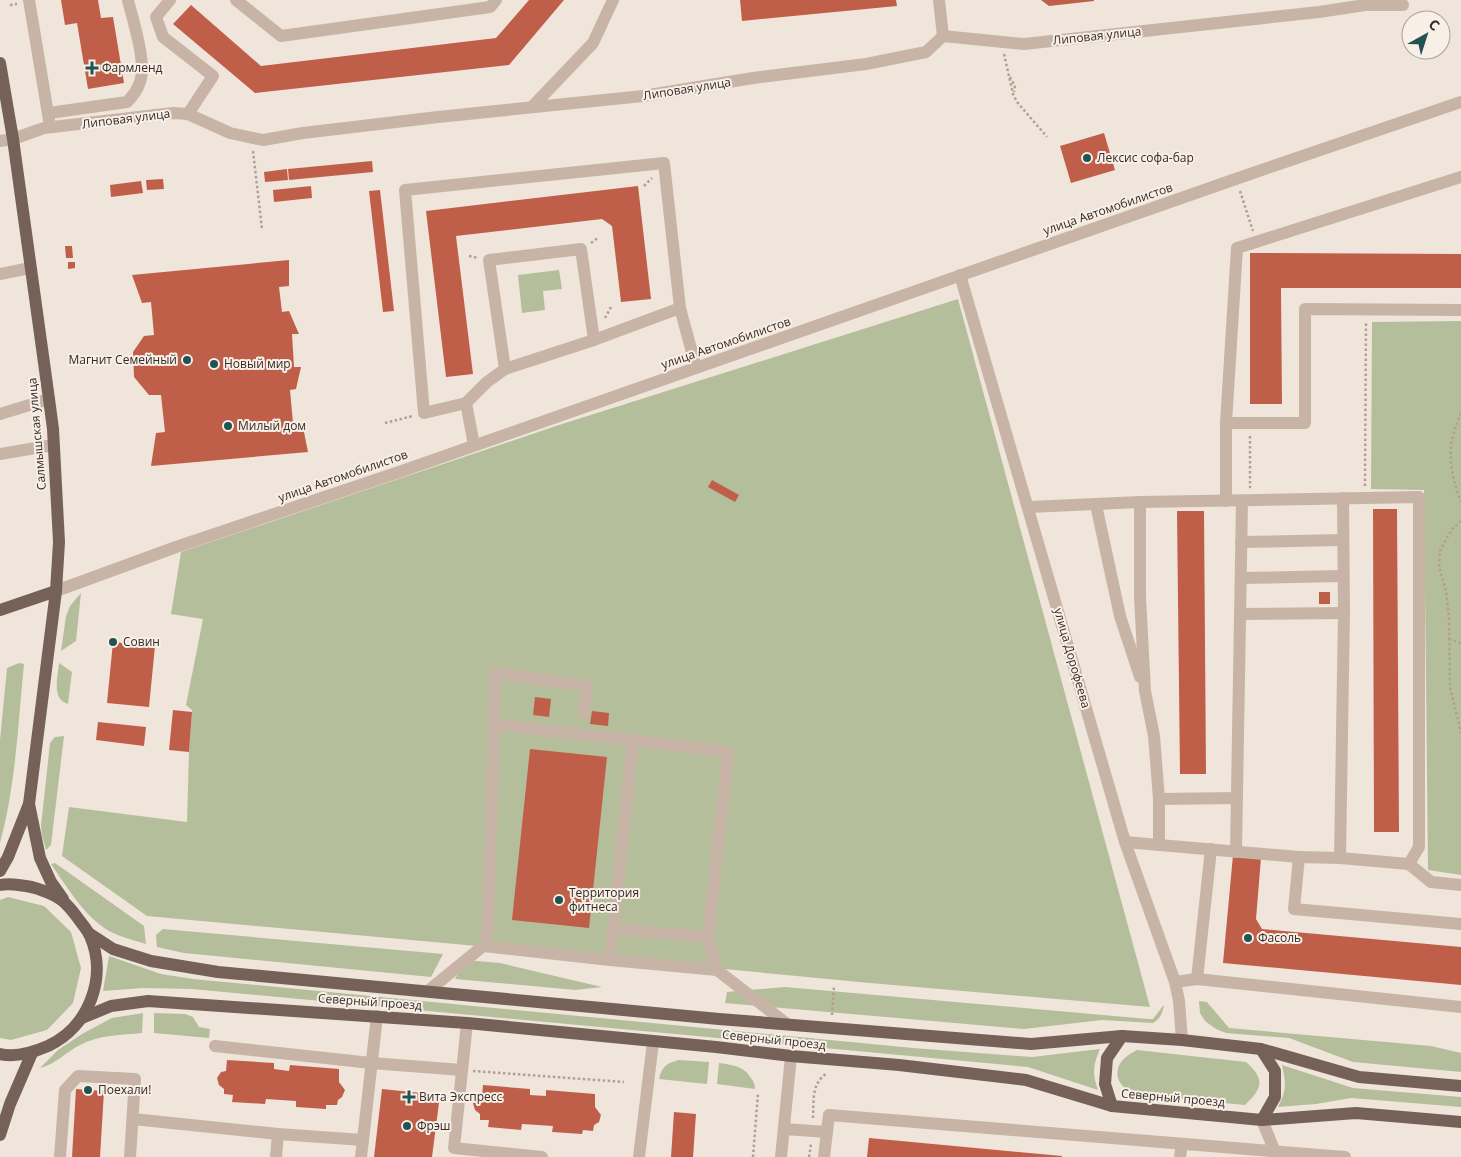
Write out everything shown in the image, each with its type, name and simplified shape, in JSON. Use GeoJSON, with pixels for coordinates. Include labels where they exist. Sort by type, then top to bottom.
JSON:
{"type":"FeatureCollection","features":[{"type":"Feature","properties":{"kind":"main road","name":"Салмышская улица"},"geometry":{"type":"LineString","coordinates":[[0,63],[6,140],[30,268],[49,399],[59,542],[56,590],[29,804]]}},
{"type":"Feature","properties":{"kind":"main road","name":"улица Автомобилистов"},"geometry":{"type":"LineString","coordinates":[[0,610],[56,590]]}},
{"type":"Feature","properties":{"kind":"main road"},"geometry":{"type":"LineString","coordinates":[[0,871],[29,804]]}},
{"type":"Feature","properties":{"kind":"main road"},"geometry":{"type":"LineString","coordinates":[[0,1054],[32,1053],[60,1040],[82,1018],[92,998],[97,977],[96,955],[90,934],[51,882],[40,858],[29,804]]}},
{"type":"Feature","properties":{"kind":"main road"},"geometry":{"type":"LineString","coordinates":[[0,885],[7,883],[39,888],[66,903]]}},
{"type":"Feature","properties":{"kind":"main road","name":"Северный проезд"},"geometry":{"type":"LineString","coordinates":[[90,934],[113,949],[152,961],[218,972],[787,1024],[1031,1044],[1122,1036],[1182,1040],[1261,1049],[1359,1077],[1461,1086]]}},
{"type":"Feature","properties":{"kind":"main road","name":"Северный проезд"},"geometry":{"type":"LineString","coordinates":[[82,1018],[111,1006],[148,1001],[377,1016],[899,1065],[1026,1080],[1112,1106],[1262,1120],[1356,1114],[1461,1122]]}},
{"type":"Feature","properties":{"kind":"main road"},"geometry":{"type":"LineString","coordinates":[[1112,1106],[1105,1084],[1107,1058],[1122,1036]]}},
{"type":"Feature","properties":{"kind":"main road"},"geometry":{"type":"LineString","coordinates":[[1261,1049],[1275,1070],[1275,1097],[1262,1120]]}},
{"type":"Feature","properties":{"kind":"main road"},"geometry":{"type":"LineString","coordinates":[[0,1135],[10,1104],[32,1053]]}},
{"type":"Feature","properties":{"kind":"street"},"geometry":{"type":"LineString","coordinates":[[29,0],[50,128]]}},
{"type":"Feature","properties":{"kind":"street"},"geometry":{"type":"LineString","coordinates":[[49,113],[127,102],[136,93],[141,81],[143,68],[128,0]]}},
{"type":"Feature","properties":{"kind":"street"},"geometry":{"type":"LineString","coordinates":[[170,0],[156,17],[163,37],[213,76],[188,114]]}},
{"type":"Feature","properties":{"kind":"street"},"geometry":{"type":"LineString","coordinates":[[236,0],[281,36],[490,8],[496,0]]}},
{"type":"Feature","properties":{"kind":"street"},"geometry":{"type":"LineString","coordinates":[[532,107],[593,43],[613,0]]}},
{"type":"Feature","properties":{"kind":"street"},"geometry":{"type":"LineString","coordinates":[[939,0],[943,36]]}},
{"type":"Feature","properties":{"kind":"street","name":"Липовая улица"},"geometry":{"type":"LineString","coordinates":[[6,140],[50,128],[173,113],[188,114],[230,133],[263,140],[303,133],[643,96],[753,78],[866,64],[926,52],[943,36],[1024,44],[1319,12],[1368,3],[1403,5]]}},
{"type":"Feature","properties":{"kind":"street","name":"улица Автомобилистов"},"geometry":{"type":"LineString","coordinates":[[56,590],[1461,102]]}},
{"type":"Feature","properties":{"kind":"street"},"geometry":{"type":"LineString","coordinates":[[680,308],[505,370],[488,382],[466,403],[424,413],[405,190],[664,163],[680,308],[696,368]]}},
{"type":"Feature","properties":{"kind":"street"},"geometry":{"type":"LineString","coordinates":[[1226,501],[1226,423],[1237,248],[1461,177]]}},
{"type":"Feature","properties":{"kind":"street"},"geometry":{"type":"LineString","coordinates":[[505,370],[489,260],[581,249],[594,340]]}},
{"type":"Feature","properties":{"kind":"street"},"geometry":{"type":"LineString","coordinates":[[0,274],[30,268]]}},
{"type":"Feature","properties":{"kind":"street","name":"улица Дорофеева"},"geometry":{"type":"LineString","coordinates":[[960,275],[1125,842],[1180,1000],[1182,1040]]}},
{"type":"Feature","properties":{"kind":"street"},"geometry":{"type":"LineString","coordinates":[[1226,423],[1305,423],[1305,309],[1461,310]]}},
{"type":"Feature","properties":{"kind":"street"},"geometry":{"type":"LineString","coordinates":[[0,414],[49,399]]}},
{"type":"Feature","properties":{"kind":"street"},"geometry":{"type":"LineString","coordinates":[[466,403],[474,445]]}},
{"type":"Feature","properties":{"kind":"street"},"geometry":{"type":"LineString","coordinates":[[0,454],[53,445]]}},
{"type":"Feature","properties":{"kind":"street"},"geometry":{"type":"LineString","coordinates":[[1029,507],[1140,502],[1419,497],[1418,848],[1409,864]]}},
{"type":"Feature","properties":{"kind":"street"},"geometry":{"type":"LineString","coordinates":[[1340,858],[1344,613],[1343,498]]}},
{"type":"Feature","properties":{"kind":"street"},"geometry":{"type":"LineString","coordinates":[[1236,852],[1242,501]]}},
{"type":"Feature","properties":{"kind":"street"},"geometry":{"type":"LineString","coordinates":[[1140,502],[1140,597],[1145,691]]}},
{"type":"Feature","properties":{"kind":"street"},"geometry":{"type":"LineString","coordinates":[[1096,505],[1120,616],[1145,691],[1154,736],[1159,799],[1159,845]]}},
{"type":"Feature","properties":{"kind":"street"},"geometry":{"type":"LineString","coordinates":[[1241,542],[1342,540]]}},
{"type":"Feature","properties":{"kind":"street"},"geometry":{"type":"LineString","coordinates":[[1241,578],[1343,576]]}},
{"type":"Feature","properties":{"kind":"street"},"geometry":{"type":"LineString","coordinates":[[1240,614],[1344,613]]}},
{"type":"Feature","properties":{"kind":"street"},"geometry":{"type":"LineString","coordinates":[[428,991],[484,946],[488,931],[495,673],[587,686],[584,713]]}},
{"type":"Feature","properties":{"kind":"street"},"geometry":{"type":"LineString","coordinates":[[494,724],[728,752],[708,937],[717,970]]}},
{"type":"Feature","properties":{"kind":"street"},"geometry":{"type":"LineString","coordinates":[[610,960],[633,740]]}},
{"type":"Feature","properties":{"kind":"street"},"geometry":{"type":"LineString","coordinates":[[1159,799],[1237,798]]}},
{"type":"Feature","properties":{"kind":"street"},"geometry":{"type":"LineString","coordinates":[[1125,842],[1299,858],[1340,858],[1409,864],[1431,882],[1461,885]]}},
{"type":"Feature","properties":{"kind":"street"},"geometry":{"type":"LineString","coordinates":[[1197,979],[1211,850]]}},
{"type":"Feature","properties":{"kind":"street"},"geometry":{"type":"LineString","coordinates":[[1299,858],[1294,909],[1461,924]]}},
{"type":"Feature","properties":{"kind":"street"},"geometry":{"type":"LineString","coordinates":[[613,929],[708,937]]}},
{"type":"Feature","properties":{"kind":"street"},"geometry":{"type":"LineString","coordinates":[[484,946],[717,970],[787,1024]]}},
{"type":"Feature","properties":{"kind":"street"},"geometry":{"type":"LineString","coordinates":[[1174,982],[1197,979],[1461,1007]]}},
{"type":"Feature","properties":{"kind":"street"},"geometry":{"type":"LineString","coordinates":[[361,1157],[377,1016]]}},
{"type":"Feature","properties":{"kind":"street"},"geometry":{"type":"LineString","coordinates":[[466,1023],[453,1152],[542,1157]]}},
{"type":"Feature","properties":{"kind":"street"},"geometry":{"type":"LineString","coordinates":[[639,1157],[653,1042]]}},
{"type":"Feature","properties":{"kind":"street"},"geometry":{"type":"LineString","coordinates":[[215,1046],[371,1063],[462,1070]]}},
{"type":"Feature","properties":{"kind":"street"},"geometry":{"type":"LineString","coordinates":[[781,1157],[791,1056]]}},
{"type":"Feature","properties":{"kind":"street"},"geometry":{"type":"LineString","coordinates":[[60,1157],[65,1090],[78,1076],[134,1079],[130,1157]]}},
{"type":"Feature","properties":{"kind":"street"},"geometry":{"type":"LineString","coordinates":[[824,1157],[829,1115],[1182,1144],[1275,1154],[1345,1157]]}},
{"type":"Feature","properties":{"kind":"street"},"geometry":{"type":"LineString","coordinates":[[133,1119],[278,1134],[363,1140]]}},
{"type":"Feature","properties":{"kind":"street"},"geometry":{"type":"LineString","coordinates":[[1262,1120],[1275,1154]]}},
{"type":"Feature","properties":{"kind":"street"},"geometry":{"type":"LineString","coordinates":[[784,1129],[827,1132]]}},
{"type":"Feature","properties":{"kind":"street"},"geometry":{"type":"LineString","coordinates":[[276,1157],[278,1134]]}},
{"type":"Feature","properties":{"kind":"street"},"geometry":{"type":"LineString","coordinates":[[1180,1157],[1182,1144]]}},
{"type":"Feature","properties":{"kind":"path"},"geometry":{"type":"LineString","coordinates":[[1002,42],[1013,94],[1017,102],[1047,136]]}},
{"type":"Feature","properties":{"kind":"path"},"geometry":{"type":"LineString","coordinates":[[1009,76],[1014,86],[1013,94]]}},
{"type":"Feature","properties":{"kind":"path"},"geometry":{"type":"LineString","coordinates":[[253,147],[262,229]]}},
{"type":"Feature","properties":{"kind":"path"},"geometry":{"type":"LineString","coordinates":[[1237,179],[1256,242]]}},
{"type":"Feature","properties":{"kind":"path"},"geometry":{"type":"LineString","coordinates":[[1365,487],[1366,310]]}},
{"type":"Feature","properties":{"kind":"path"},"geometry":{"type":"LineString","coordinates":[[385,423],[424,413]]}},
{"type":"Feature","properties":{"kind":"path"},"geometry":{"type":"LineString","coordinates":[[1461,413],[1452,437],[1450,454],[1461,502]]}},
{"type":"Feature","properties":{"kind":"path"},"geometry":{"type":"LineString","coordinates":[[1250,423],[1250,487],[1259,487]]}},
{"type":"Feature","properties":{"kind":"path"},"geometry":{"type":"LineString","coordinates":[[1455,429],[1461,430]]}},
{"type":"Feature","properties":{"kind":"path"},"geometry":{"type":"LineString","coordinates":[[1461,521],[1446,538],[1440,551],[1439,567],[1446,591],[1449,618],[1450,687],[1461,733]]}},
{"type":"Feature","properties":{"kind":"path"},"geometry":{"type":"LineString","coordinates":[[1449,639],[1461,644]]}},
{"type":"Feature","properties":{"kind":"path"},"geometry":{"type":"LineString","coordinates":[[831,1019],[834,986]]}},
{"type":"Feature","properties":{"kind":"path"},"geometry":{"type":"LineString","coordinates":[[462,1070],[624,1082]]}},
{"type":"Feature","properties":{"kind":"path"},"geometry":{"type":"LineString","coordinates":[[814,1099],[816,1086],[820,1078],[827,1073]]}},
{"type":"Feature","properties":{"kind":"path"},"geometry":{"type":"LineString","coordinates":[[753,1157],[758,1093]]}},
{"type":"Feature","properties":{"kind":"green space"},"geometry":{"type":"Polygon","coordinates":[[[559,270],[562,289],[543,291],[545,310],[522,313],[518,275],[559,270]]]}},
{"type":"Feature","properties":{"kind":"green space"},"geometry":{"type":"Polygon","coordinates":[[[958,299],[1150,1007],[147,916],[62,856],[69,807],[187,822],[192,710],[186,705],[203,619],[171,614],[181,552],[559,425],[958,299]]]}},
{"type":"Feature","properties":{"kind":"green space"},"geometry":{"type":"Polygon","coordinates":[[[1461,321],[1461,875],[1428,870],[1424,490],[1371,489],[1372,322],[1461,321]]]}},
{"type":"Feature","properties":{"kind":"green space"},"geometry":{"type":"Polygon","coordinates":[[[81,593],[76,641],[61,651],[66,616],[70,606],[81,593]]]}},
{"type":"Feature","properties":{"kind":"green space"},"geometry":{"type":"Polygon","coordinates":[[[19,663],[24,664],[16,754],[10,798],[0,843],[0,740],[7,668],[19,663]]]}},
{"type":"Feature","properties":{"kind":"green space"},"geometry":{"type":"Polygon","coordinates":[[[59,663],[72,672],[68,704],[57,693],[59,663]]]}},
{"type":"Feature","properties":{"kind":"green space"},"geometry":{"type":"Polygon","coordinates":[[[64,736],[51,845],[46,850],[41,826],[50,743],[55,737],[64,736]]]}},
{"type":"Feature","properties":{"kind":"green space"},"geometry":{"type":"Polygon","coordinates":[[[55,863],[144,926],[146,944],[122,937],[100,925],[84,909],[51,864],[55,863]]]}},
{"type":"Feature","properties":{"kind":"green space"},"geometry":{"type":"Polygon","coordinates":[[[8,897],[44,906],[71,932],[81,968],[73,1003],[47,1030],[11,1040],[0,1038],[0,900],[8,897]]]}},
{"type":"Feature","properties":{"kind":"green space"},"geometry":{"type":"Polygon","coordinates":[[[163,929],[443,954],[431,977],[184,953],[157,947],[156,935],[163,929]]]}},
{"type":"Feature","properties":{"kind":"green space"},"geometry":{"type":"Polygon","coordinates":[[[109,956],[161,974],[193,979],[913,1048],[1032,1057],[1100,1049],[1094,1070],[1098,1090],[1028,1067],[192,989],[143,988],[103,991],[109,956]]]}},
{"type":"Feature","properties":{"kind":"green space"},"geometry":{"type":"Polygon","coordinates":[[[466,960],[500,963],[602,987],[575,990],[455,979],[466,960]]]}},
{"type":"Feature","properties":{"kind":"green space"},"geometry":{"type":"Polygon","coordinates":[[[785,987],[1148,1019],[1153,1019],[1164,1006],[1160,1016],[1153,1023],[1102,1020],[1024,1029],[725,1003],[727,992],[785,987]]]}},
{"type":"Feature","properties":{"kind":"green space"},"geometry":{"type":"Polygon","coordinates":[[[1199,1001],[1207,1002],[1229,1028],[1431,1046],[1461,1053],[1461,1072],[1353,1062],[1289,1038],[1226,1033],[1205,1021],[1200,1013],[1199,1001]]]}},
{"type":"Feature","properties":{"kind":"green space"},"geometry":{"type":"Polygon","coordinates":[[[143,1013],[142,1033],[94,1039],[75,1048],[51,1064],[40,1068],[58,1050],[82,1034],[112,1018],[143,1013]]]}},
{"type":"Feature","properties":{"kind":"green space"},"geometry":{"type":"Polygon","coordinates":[[[154,1013],[185,1014],[193,1017],[199,1027],[210,1029],[209,1038],[154,1033],[154,1013]]]}},
{"type":"Feature","properties":{"kind":"green space"},"geometry":{"type":"Polygon","coordinates":[[[1137,1050],[1246,1062],[1259,1079],[1258,1088],[1245,1105],[1130,1094],[1119,1080],[1118,1068],[1125,1058],[1137,1050]]]}},
{"type":"Feature","properties":{"kind":"green space"},"geometry":{"type":"Polygon","coordinates":[[[679,1060],[709,1062],[707,1084],[659,1079],[666,1066],[671,1062],[679,1060]]]}},
{"type":"Feature","properties":{"kind":"green space"},"geometry":{"type":"Polygon","coordinates":[[[719,1063],[729,1064],[745,1071],[754,1082],[755,1089],[717,1084],[719,1063]]]}},
{"type":"Feature","properties":{"kind":"green space"},"geometry":{"type":"Polygon","coordinates":[[[1282,1065],[1353,1088],[1461,1097],[1461,1107],[1351,1098],[1316,1104],[1278,1107],[1285,1086],[1282,1065]]]}},
{"type":"Feature","properties":{"kind":"building"},"geometry":{"type":"Polygon","coordinates":[[[61,0],[98,0],[101,18],[113,17],[124,83],[88,89],[77,23],[65,25],[61,0]]]}},
{"type":"Feature","properties":{"kind":"building"},"geometry":{"type":"Polygon","coordinates":[[[529,0],[564,0],[509,65],[255,93],[173,24],[191,5],[261,66],[496,38],[529,0]]]}},
{"type":"Feature","properties":{"kind":"building"},"geometry":{"type":"Polygon","coordinates":[[[740,0],[896,0],[897,6],[742,21],[740,0]]]}},
{"type":"Feature","properties":{"kind":"building"},"geometry":{"type":"Polygon","coordinates":[[[1041,0],[1094,0],[1094,1],[1049,6],[1041,0]]]}},
{"type":"Feature","properties":{"kind":"building","name":"Лексис софа-бар"},"geometry":{"type":"Polygon","coordinates":[[[1104,133],[1115,170],[1071,183],[1060,146],[1104,133]]]}},
{"type":"Feature","properties":{"kind":"building"},"geometry":{"type":"Polygon","coordinates":[[[372,161],[373,172],[289,180],[288,169],[372,161]]]}},
{"type":"Feature","properties":{"kind":"building"},"geometry":{"type":"Polygon","coordinates":[[[287,169],[288,180],[265,182],[264,172],[287,169]]]}},
{"type":"Feature","properties":{"kind":"building"},"geometry":{"type":"Polygon","coordinates":[[[163,179],[164,189],[147,190],[146,180],[163,179]]]}},
{"type":"Feature","properties":{"kind":"building"},"geometry":{"type":"Polygon","coordinates":[[[141,181],[143,193],[111,197],[110,185],[141,181]]]}},
{"type":"Feature","properties":{"kind":"building"},"geometry":{"type":"Polygon","coordinates":[[[311,186],[312,198],[274,202],[273,190],[311,186]]]}},
{"type":"Feature","properties":{"kind":"building"},"geometry":{"type":"Polygon","coordinates":[[[638,186],[651,299],[621,302],[612,226],[602,219],[456,236],[473,374],[446,377],[426,211],[638,186]]]}},
{"type":"Feature","properties":{"kind":"building"},"geometry":{"type":"Polygon","coordinates":[[[380,190],[394,311],[383,312],[369,191],[380,190]]]}},
{"type":"Feature","properties":{"kind":"building"},"geometry":{"type":"Polygon","coordinates":[[[65,246],[72,246],[73,258],[66,258],[65,246]]]}},
{"type":"Feature","properties":{"kind":"building"},"geometry":{"type":"Polygon","coordinates":[[[1250,253],[1461,254],[1461,288],[1281,288],[1282,404],[1250,404],[1250,253]]]}},
{"type":"Feature","properties":{"kind":"building","name":"Новый мир"},"geometry":{"type":"Polygon","coordinates":[[[289,260],[289,286],[279,287],[282,312],[289,311],[299,334],[292,334],[294,367],[301,367],[296,389],[290,390],[293,423],[302,422],[308,452],[151,466],[156,433],[165,432],[161,395],[149,395],[134,377],[133,352],[144,336],[154,335],[151,302],[142,303],[132,275],[289,260]]]}},
{"type":"Feature","properties":{"kind":"building"},"geometry":{"type":"Polygon","coordinates":[[[68,262],[75,262],[75,268],[68,269],[68,262]]]}},
{"type":"Feature","properties":{"kind":"building"},"geometry":{"type":"Polygon","coordinates":[[[712,480],[739,495],[735,502],[708,487],[712,480]]]}},
{"type":"Feature","properties":{"kind":"building"},"geometry":{"type":"Polygon","coordinates":[[[1373,509],[1397,509],[1399,832],[1374,832],[1373,509]]]}},
{"type":"Feature","properties":{"kind":"building"},"geometry":{"type":"Polygon","coordinates":[[[1177,511],[1204,511],[1206,774],[1180,774],[1177,511]]]}},
{"type":"Feature","properties":{"kind":"building"},"geometry":{"type":"Polygon","coordinates":[[[1319,592],[1330,592],[1330,604],[1319,604],[1319,592]]]}},
{"type":"Feature","properties":{"kind":"building"},"geometry":{"type":"Polygon","coordinates":[[[113,642],[155,646],[149,707],[107,703],[113,642]]]}},
{"type":"Feature","properties":{"kind":"building"},"geometry":{"type":"Polygon","coordinates":[[[535,697],[551,699],[549,717],[533,715],[535,697]]]}},
{"type":"Feature","properties":{"kind":"building"},"geometry":{"type":"Polygon","coordinates":[[[173,710],[192,712],[189,752],[169,750],[173,710]]]}},
{"type":"Feature","properties":{"kind":"building"},"geometry":{"type":"Polygon","coordinates":[[[592,711],[609,713],[608,726],[590,724],[592,711]]]}},
{"type":"Feature","properties":{"kind":"building"},"geometry":{"type":"Polygon","coordinates":[[[98,722],[146,727],[144,746],[96,740],[98,722]]]}},
{"type":"Feature","properties":{"kind":"building"},"geometry":{"type":"Polygon","coordinates":[[[530,749],[607,757],[589,928],[512,920],[530,749]]]}},
{"type":"Feature","properties":{"kind":"building"},"geometry":{"type":"Polygon","coordinates":[[[1233,855],[1261,858],[1256,919],[1262,929],[1461,947],[1461,985],[1223,963],[1233,855]]]}},
{"type":"Feature","properties":{"kind":"building"},"geometry":{"type":"Polygon","coordinates":[[[227,1060],[274,1063],[274,1069],[289,1071],[290,1065],[339,1069],[339,1082],[345,1090],[337,1105],[326,1105],[326,1109],[296,1107],[296,1101],[266,1099],[265,1104],[232,1102],[233,1095],[224,1094],[224,1089],[219,1085],[217,1078],[221,1072],[226,1071],[227,1060]]]}},
{"type":"Feature","properties":{"kind":"building"},"geometry":{"type":"Polygon","coordinates":[[[483,1085],[530,1089],[530,1095],[546,1096],[546,1090],[595,1094],[595,1107],[601,1115],[599,1122],[594,1125],[593,1131],[583,1130],[582,1134],[552,1132],[553,1126],[522,1124],[521,1130],[488,1127],[489,1120],[480,1120],[480,1114],[475,1110],[473,1103],[482,1096],[483,1085]]]}},
{"type":"Feature","properties":{"kind":"building"},"geometry":{"type":"Polygon","coordinates":[[[76,1089],[104,1091],[100,1157],[72,1157],[76,1089]]]}},
{"type":"Feature","properties":{"kind":"building","name":"Фрэш"},"geometry":{"type":"Polygon","coordinates":[[[382,1089],[440,1095],[432,1157],[374,1157],[382,1089]]]}},
{"type":"Feature","properties":{"kind":"building"},"geometry":{"type":"Polygon","coordinates":[[[674,1112],[696,1114],[693,1157],[671,1157],[674,1112]]]}},
{"type":"Feature","properties":{"kind":"building"},"geometry":{"type":"Polygon","coordinates":[[[869,1138],[1062,1156],[1062,1157],[867,1157],[869,1138]]]}},
{"type":"Feature","properties":{"kind":"place","name":"Фармленд"},"geometry":{"type":"Point","coordinates":[92,68]}},
{"type":"Feature","properties":{"kind":"place","name":"Лексис софа-бар"},"geometry":{"type":"Point","coordinates":[1087,158]}},
{"type":"Feature","properties":{"kind":"place","name":"Магнит Семейный"},"geometry":{"type":"Point","coordinates":[187,360]}},
{"type":"Feature","properties":{"kind":"place","name":"Новый мир"},"geometry":{"type":"Point","coordinates":[214,364]}},
{"type":"Feature","properties":{"kind":"place","name":"Милый дом"},"geometry":{"type":"Point","coordinates":[228,426]}},
{"type":"Feature","properties":{"kind":"place","name":"Совин"},"geometry":{"type":"Point","coordinates":[113,642]}},
{"type":"Feature","properties":{"kind":"place","name":"Территория фитнеса"},"geometry":{"type":"Point","coordinates":[559,900]}},
{"type":"Feature","properties":{"kind":"place","name":"Фасоль"},"geometry":{"type":"Point","coordinates":[1248,938]}},
{"type":"Feature","properties":{"kind":"place","name":"Поехали!"},"geometry":{"type":"Point","coordinates":[88,1090]}},
{"type":"Feature","properties":{"kind":"place","name":"Вита Экспресс"},"geometry":{"type":"Point","coordinates":[409,1097]}},
{"type":"Feature","properties":{"kind":"place","name":"Фрэш"},"geometry":{"type":"Point","coordinates":[407,1126]}}]}
